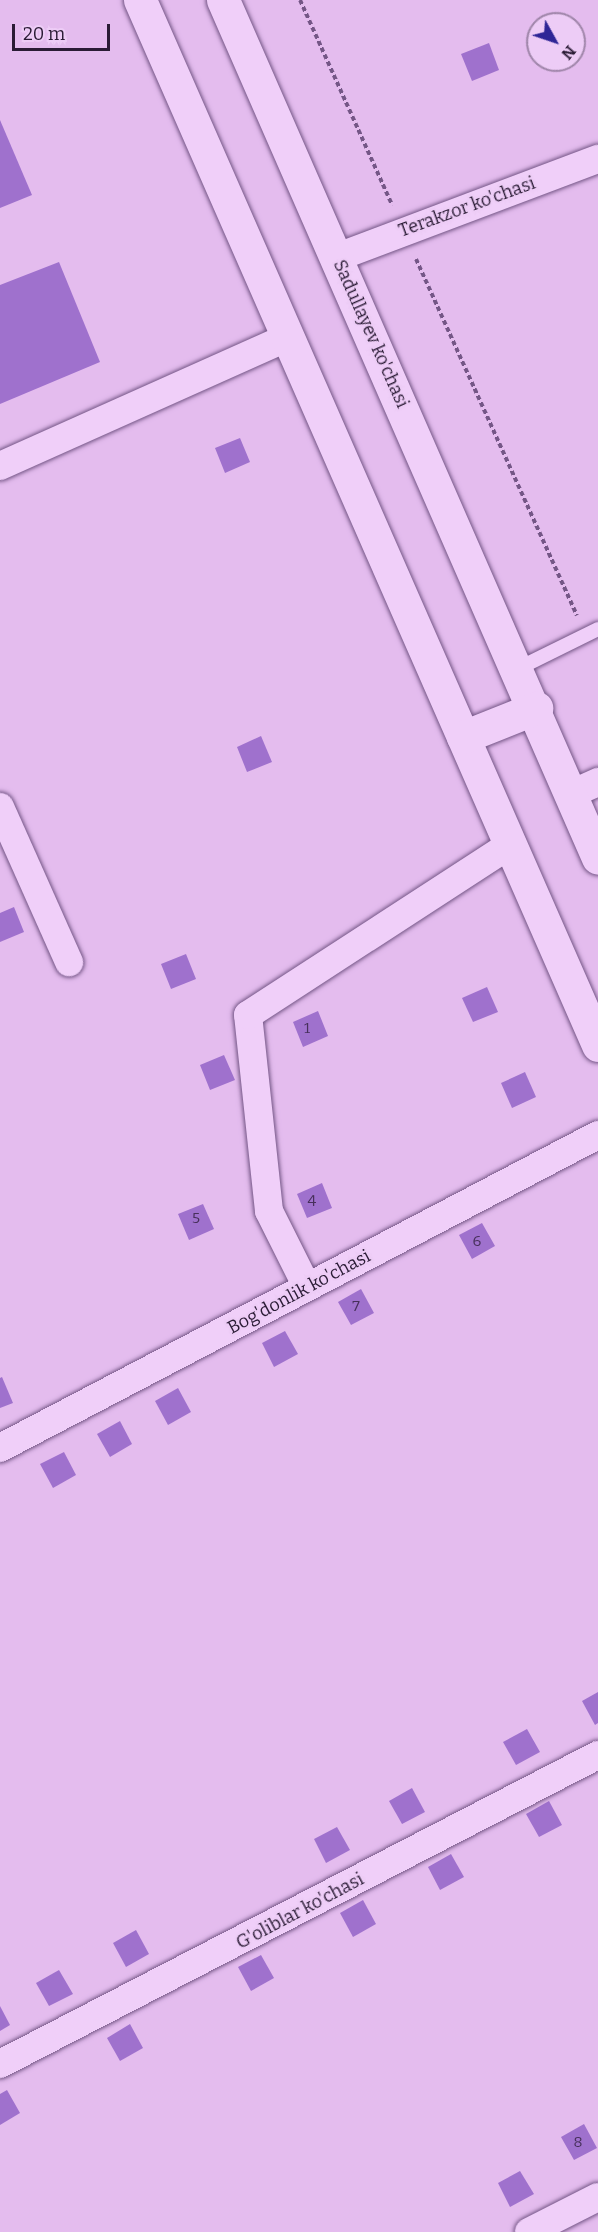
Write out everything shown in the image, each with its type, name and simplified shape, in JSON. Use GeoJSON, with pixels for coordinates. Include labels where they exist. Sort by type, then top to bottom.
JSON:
{"type":"FeatureCollection","features":[{"type":"Feature","properties":{"kind":"main road"},"geometry":{"type":"LineString","coordinates":[[140,0],[598,1045]]}},
{"type":"Feature","properties":{"kind":"main road","name":"Sadullayev ko'chasi"},"geometry":{"type":"LineString","coordinates":[[223,0],[536,708],[585,788],[598,858]]}},
{"type":"Feature","properties":{"kind":"main road"},"geometry":{"type":"LineString","coordinates":[[463,737],[536,708]]}},
{"type":"Feature","properties":{"kind":"street","name":"Terakzor ko'chasi"},"geometry":{"type":"LineString","coordinates":[[338,257],[403,230],[598,159]]}},
{"type":"Feature","properties":{"kind":"street"},"geometry":{"type":"LineString","coordinates":[[0,466],[288,336]]}},
{"type":"Feature","properties":{"kind":"street"},"geometry":{"type":"LineString","coordinates":[[0,807],[69,962]]}},
{"type":"Feature","properties":{"kind":"street"},"geometry":{"type":"LineString","coordinates":[[307,1287],[269,1211],[248,1015],[510,845]]}},
{"type":"Feature","properties":{"kind":"street","name":"Bog'donlik ko'chasi"},"geometry":{"type":"LineString","coordinates":[[0,1448],[598,1135]]}},
{"type":"Feature","properties":{"kind":"street","name":"G'oliblar ko'chasi"},"geometry":{"type":"LineString","coordinates":[[0,2064],[598,1755]]}},
{"type":"Feature","properties":{"kind":"street"},"geometry":{"type":"LineString","coordinates":[[529,2232],[598,2197]]}},
{"type":"Feature","properties":{"kind":"lane"},"geometry":{"type":"LineString","coordinates":[[519,668],[592,632]]}},
{"type":"Feature","properties":{"kind":"path"},"geometry":{"type":"LineString","coordinates":[[300,0],[403,230],[592,632]]}},
{"type":"Feature","properties":{"kind":"building"},"geometry":{"type":"Polygon","coordinates":[[[489,43],[499,70],[472,81],[461,54],[489,43]]]}},
{"type":"Feature","properties":{"kind":"building"},"geometry":{"type":"Polygon","coordinates":[[[0,120],[32,195],[0,208],[0,120]]]}},
{"type":"Feature","properties":{"kind":"building"},"geometry":{"type":"Polygon","coordinates":[[[59,262],[100,362],[0,404],[0,285],[59,262]]]}},
{"type":"Feature","properties":{"kind":"building"},"geometry":{"type":"Polygon","coordinates":[[[240,438],[250,462],[225,473],[215,448],[240,438]]]}},
{"type":"Feature","properties":{"kind":"building"},"geometry":{"type":"Polygon","coordinates":[[[261,736],[272,762],[247,772],[237,747],[261,736]]]}},
{"type":"Feature","properties":{"kind":"building"},"geometry":{"type":"Polygon","coordinates":[[[14,907],[24,932],[0,942],[0,913],[14,907]]]}},
{"type":"Feature","properties":{"kind":"building"},"geometry":{"type":"Polygon","coordinates":[[[186,954],[196,979],[171,989],[161,964],[186,954]]]}},
{"type":"Feature","properties":{"kind":"building"},"geometry":{"type":"Polygon","coordinates":[[[487,987],[498,1012],[473,1022],[462,998],[487,987]]]}},
{"type":"Feature","properties":{"kind":"building"},"geometry":{"type":"Polygon","coordinates":[[[318,1011],[328,1036],[303,1047],[293,1022],[318,1011]]]}},
{"type":"Feature","properties":{"kind":"building"},"geometry":{"type":"Polygon","coordinates":[[[224,1055],[235,1080],[210,1090],[200,1065],[224,1055]]]}},
{"type":"Feature","properties":{"kind":"building"},"geometry":{"type":"Polygon","coordinates":[[[525,1072],[536,1097],[512,1108],[501,1083],[525,1072]]]}},
{"type":"Feature","properties":{"kind":"building"},"geometry":{"type":"Polygon","coordinates":[[[322,1183],[332,1208],[307,1218],[297,1194],[322,1183]]]}},
{"type":"Feature","properties":{"kind":"building"},"geometry":{"type":"Polygon","coordinates":[[[203,1204],[214,1229],[189,1240],[178,1214],[203,1204]]]}},
{"type":"Feature","properties":{"kind":"building"},"geometry":{"type":"Polygon","coordinates":[[[482,1223],[495,1246],[472,1259],[459,1235],[482,1223]]]}},
{"type":"Feature","properties":{"kind":"building"},"geometry":{"type":"Polygon","coordinates":[[[361,1289],[374,1313],[351,1325],[338,1302],[361,1289]]]}},
{"type":"Feature","properties":{"kind":"building"},"geometry":{"type":"Polygon","coordinates":[[[285,1331],[298,1354],[274,1367],[262,1343],[285,1331]]]}},
{"type":"Feature","properties":{"kind":"building"},"geometry":{"type":"Polygon","coordinates":[[[2,1377],[13,1403],[0,1408],[0,1378],[2,1377]]]}},
{"type":"Feature","properties":{"kind":"building"},"geometry":{"type":"Polygon","coordinates":[[[178,1388],[191,1412],[168,1425],[155,1401],[178,1388]]]}},
{"type":"Feature","properties":{"kind":"building"},"geometry":{"type":"Polygon","coordinates":[[[120,1421],[132,1444],[110,1457],[97,1434],[120,1421]]]}},
{"type":"Feature","properties":{"kind":"building"},"geometry":{"type":"Polygon","coordinates":[[[64,1452],[76,1475],[53,1488],[40,1464],[64,1452]]]}},
{"type":"Feature","properties":{"kind":"building"},"geometry":{"type":"Polygon","coordinates":[[[598,1692],[598,1723],[595,1725],[582,1701],[598,1692]]]}},
{"type":"Feature","properties":{"kind":"building"},"geometry":{"type":"Polygon","coordinates":[[[527,1729],[540,1752],[516,1765],[503,1742],[527,1729]]]}},
{"type":"Feature","properties":{"kind":"building"},"geometry":{"type":"Polygon","coordinates":[[[412,1788],[425,1812],[402,1824],[389,1801],[412,1788]]]}},
{"type":"Feature","properties":{"kind":"building"},"geometry":{"type":"Polygon","coordinates":[[[549,1801],[562,1825],[539,1837],[526,1814],[549,1801]]]}},
{"type":"Feature","properties":{"kind":"building"},"geometry":{"type":"Polygon","coordinates":[[[337,1827],[350,1850],[326,1863],[314,1839],[337,1827]]]}},
{"type":"Feature","properties":{"kind":"building"},"geometry":{"type":"Polygon","coordinates":[[[451,1854],[464,1877],[440,1890],[428,1867],[451,1854]]]}},
{"type":"Feature","properties":{"kind":"building"},"geometry":{"type":"Polygon","coordinates":[[[363,1900],[376,1924],[353,1937],[340,1913],[363,1900]]]}},
{"type":"Feature","properties":{"kind":"building"},"geometry":{"type":"Polygon","coordinates":[[[136,1930],[149,1954],[126,1967],[113,1943],[136,1930]]]}},
{"type":"Feature","properties":{"kind":"building"},"geometry":{"type":"Polygon","coordinates":[[[261,1955],[274,1978],[251,1991],[238,1967],[261,1955]]]}},
{"type":"Feature","properties":{"kind":"building"},"geometry":{"type":"Polygon","coordinates":[[[59,1970],[73,1994],[49,2006],[36,1983],[59,1970]]]}},
{"type":"Feature","properties":{"kind":"building"},"geometry":{"type":"Polygon","coordinates":[[[0,2006],[10,2025],[0,2031],[0,2006]]]}},
{"type":"Feature","properties":{"kind":"building"},"geometry":{"type":"Polygon","coordinates":[[[130,2024],[143,2048],[120,2061],[107,2038],[130,2024]]]}},
{"type":"Feature","properties":{"kind":"building"},"geometry":{"type":"Polygon","coordinates":[[[7,2090],[20,2113],[0,2125],[0,2094],[7,2090]]]}},
{"type":"Feature","properties":{"kind":"building"},"geometry":{"type":"Polygon","coordinates":[[[584,2124],[597,2148],[574,2160],[561,2137],[584,2124]]]}},
{"type":"Feature","properties":{"kind":"building"},"geometry":{"type":"Polygon","coordinates":[[[520,2171],[534,2194],[510,2207],[498,2183],[520,2171]]]}}]}
